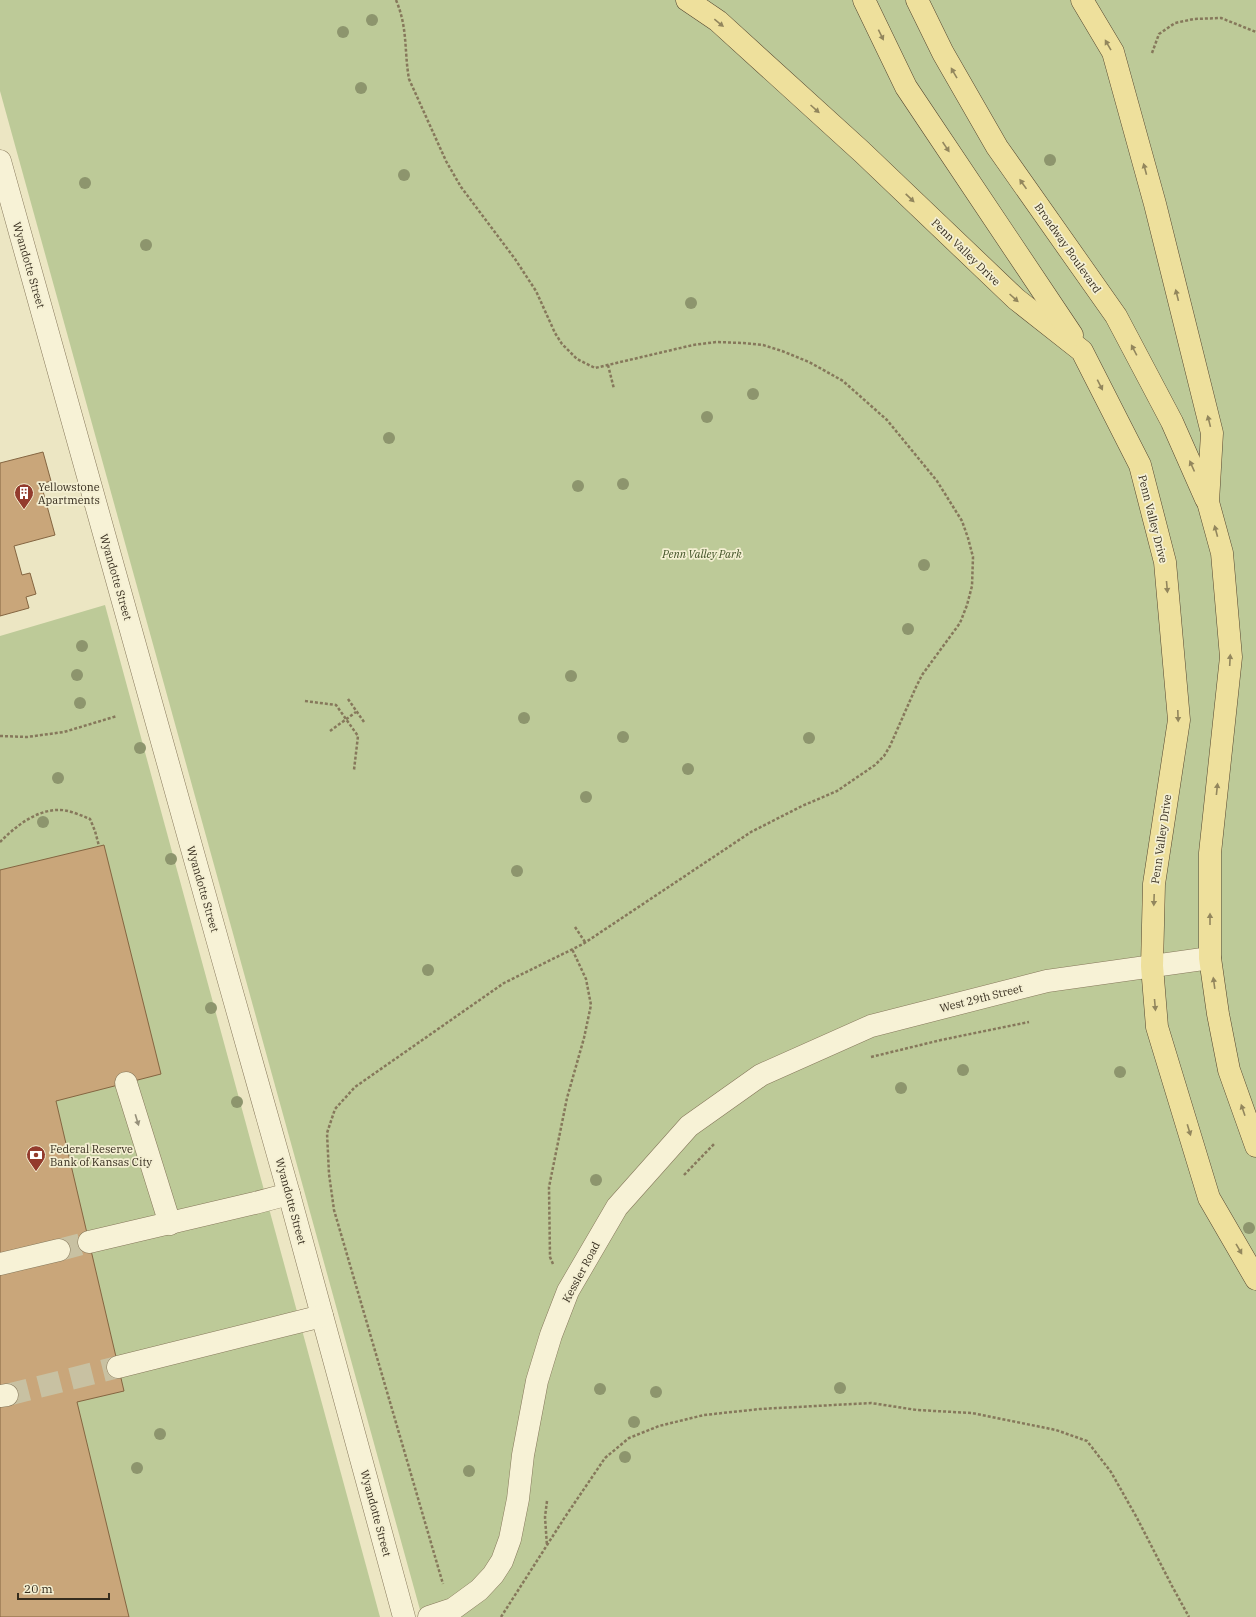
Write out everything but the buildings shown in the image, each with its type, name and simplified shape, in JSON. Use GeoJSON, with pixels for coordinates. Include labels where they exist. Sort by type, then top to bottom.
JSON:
{"type":"FeatureCollection","features":[{"type":"Feature","properties":{"kind":"main road","name":"Penn Valley Drive"},"geometry":{"type":"LineString","coordinates":[[687,0],[718,21],[862,152],[1016,299],[1082,351],[1140,465],[1165,562],[1179,720],[1154,884],[1152,966],[1157,1027],[1210,1198],[1256,1279]]}},
{"type":"Feature","properties":{"kind":"main road"},"geometry":{"type":"LineString","coordinates":[[864,0],[906,87],[1082,351]]}},
{"type":"Feature","properties":{"kind":"main road","name":"Broadway Boulevard"},"geometry":{"type":"LineString","coordinates":[[917,0],[943,53],[997,147],[1116,316],[1172,422],[1208,502]]}},
{"type":"Feature","properties":{"kind":"main road"},"geometry":{"type":"LineString","coordinates":[[1082,0],[1112,52],[1154,204],[1212,433],[1208,502],[1222,553],[1231,657],[1210,853],[1210,958],[1218,1014],[1229,1070],[1256,1146]]}},
{"type":"Feature","properties":{"kind":"street","name":"Wyandotte Street"},"geometry":{"type":"LineString","coordinates":[[0,161],[220,953],[289,1194],[404,1617]]}},
{"type":"Feature","properties":{"kind":"street","name":"West 29th Street"},"geometry":{"type":"LineString","coordinates":[[761,1075],[871,1026],[1047,981],[1210,958]]}},
{"type":"Feature","properties":{"kind":"street","name":"Kessler Road"},"geometry":{"type":"LineString","coordinates":[[429,1617],[453,1609],[479,1590],[493,1575],[502,1561],[510,1539],[518,1499],[523,1455],[537,1381],[551,1335],[568,1291],[617,1207],[689,1126],[761,1075]]}},
{"type":"Feature","properties":{"kind":"street"},"geometry":{"type":"LineString","coordinates":[[126,1083],[170,1224]]}},
{"type":"Feature","properties":{"kind":"street"},"geometry":{"type":"LineString","coordinates":[[89,1242],[170,1224],[289,1194]]}},
{"type":"Feature","properties":{"kind":"street"},"geometry":{"type":"LineString","coordinates":[[0,1264],[59,1250]]}},
{"type":"Feature","properties":{"kind":"street"},"geometry":{"type":"LineString","coordinates":[[118,1367],[322,1316]]}},
{"type":"Feature","properties":{"kind":"path"},"geometry":{"type":"LineString","coordinates":[[396,0],[402,13],[409,79],[446,161],[461,187],[515,259],[536,291],[555,333],[562,344],[577,359],[584,364],[595,368],[693,345],[716,342],[763,345],[809,362],[843,381],[887,420],[937,481],[962,521],[973,557],[972,586],[960,623],[922,675],[890,746],[875,766],[837,791],[802,806],[751,832],[585,942],[504,983],[355,1086],[335,1109],[326,1133],[329,1174],[334,1210],[438,1571],[453,1609]]}},
{"type":"Feature","properties":{"kind":"path"},"geometry":{"type":"LineString","coordinates":[[1152,54],[1159,34],[1175,23],[1194,19],[1221,18],[1256,32]]}},
{"type":"Feature","properties":{"kind":"path"},"geometry":{"type":"LineString","coordinates":[[608,365],[614,389]]}},
{"type":"Feature","properties":{"kind":"path"},"geometry":{"type":"LineString","coordinates":[[348,700],[364,722]]}},
{"type":"Feature","properties":{"kind":"path"},"geometry":{"type":"LineString","coordinates":[[305,701],[336,705],[346,719],[358,736],[354,770]]}},
{"type":"Feature","properties":{"kind":"path"},"geometry":{"type":"LineString","coordinates":[[330,731],[356,712]]}},
{"type":"Feature","properties":{"kind":"path"},"geometry":{"type":"LineString","coordinates":[[0,736],[27,737],[64,732],[117,716]]}},
{"type":"Feature","properties":{"kind":"path"},"geometry":{"type":"LineString","coordinates":[[0,842],[24,822],[38,814],[57,810],[77,814],[90,819],[99,846]]}},
{"type":"Feature","properties":{"kind":"path"},"geometry":{"type":"LineString","coordinates":[[575,926],[585,942]]}},
{"type":"Feature","properties":{"kind":"path"},"geometry":{"type":"LineString","coordinates":[[568,1291],[550,1257],[549,1187],[567,1098],[584,1038],[591,1005],[586,979],[572,949]]}},
{"type":"Feature","properties":{"kind":"path"},"geometry":{"type":"LineString","coordinates":[[869,1058],[941,1040],[1029,1022]]}},
{"type":"Feature","properties":{"kind":"path"},"geometry":{"type":"LineString","coordinates":[[679,1181],[717,1141]]}},
{"type":"Feature","properties":{"kind":"path"},"geometry":{"type":"LineString","coordinates":[[501,1617],[606,1458],[629,1438],[659,1426],[704,1415],[760,1409],[872,1404],[917,1410],[972,1413],[1056,1430],[1087,1441],[1111,1472],[1189,1617]]}},
{"type":"Feature","properties":{"kind":"path"},"geometry":{"type":"LineString","coordinates":[[547,1546],[545,1517],[548,1494]]}},
{"type":"Feature","properties":{"kind":"green space","name":"Penn Valley Park"},"geometry":{"type":"Polygon","coordinates":[[[0,0],[1256,0],[1256,1617],[422,1617],[0,91],[0,0]]]}},
{"type":"Feature","properties":{"kind":"green space"},"geometry":{"type":"Polygon","coordinates":[[[105,605],[380,1617],[0,1617],[0,636],[105,605]]]}},
{"type":"Feature","properties":{"kind":"tunnel"},"geometry":{"type":"LineString","coordinates":[[59,1250],[89,1242]]}},
{"type":"Feature","properties":{"kind":"tunnel"},"geometry":{"type":"LineString","coordinates":[[7,1395],[118,1367]]}},
{"type":"Feature","properties":{"kind":"place","name":"Yellowstone Apartments"},"geometry":{"type":"Point","coordinates":[24,510]}},
{"type":"Feature","properties":{"kind":"place","name":"Federal Reserve Bank of Kansas City"},"geometry":{"type":"Point","coordinates":[36,1172]}}]}
